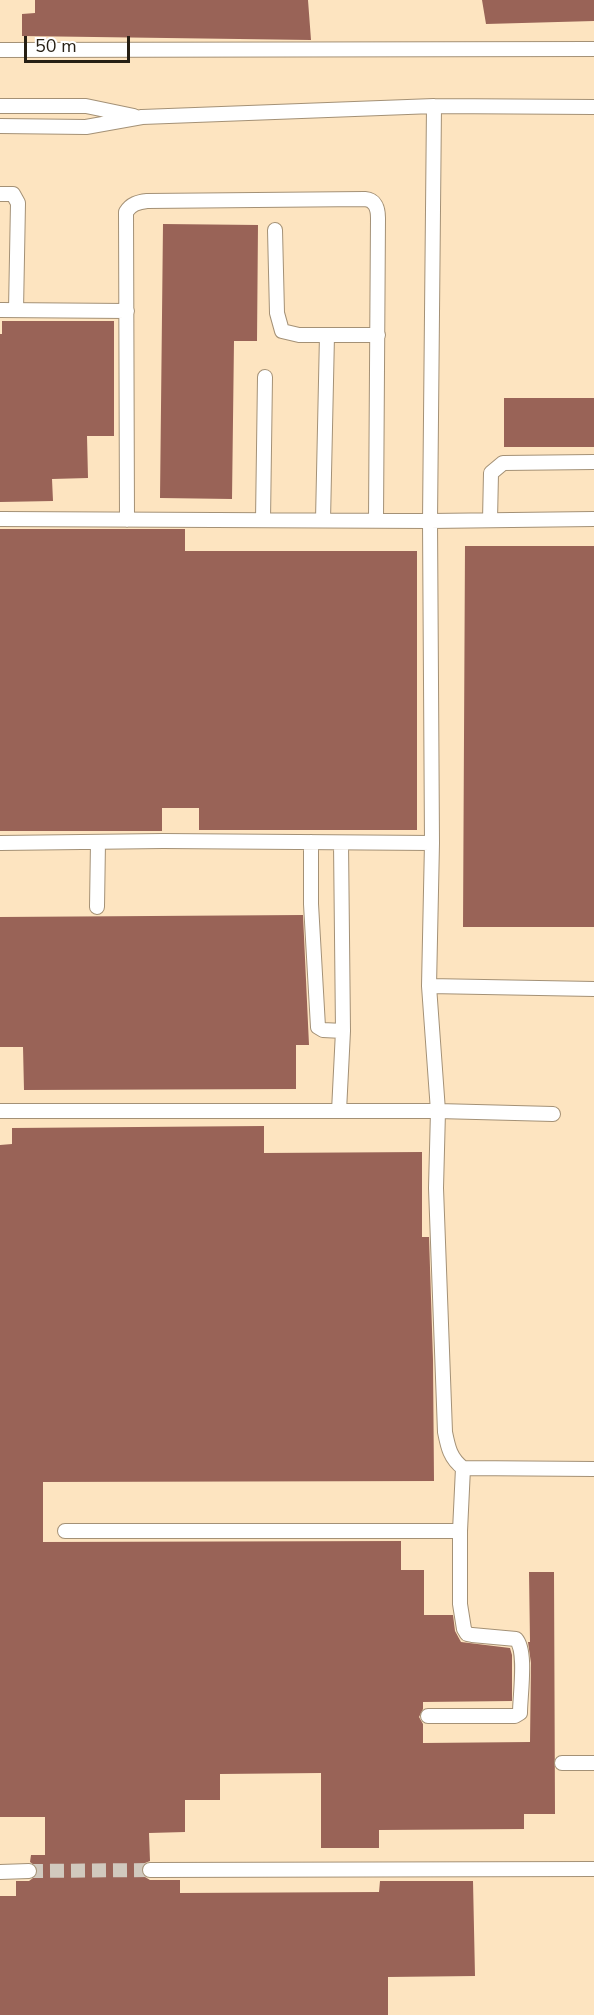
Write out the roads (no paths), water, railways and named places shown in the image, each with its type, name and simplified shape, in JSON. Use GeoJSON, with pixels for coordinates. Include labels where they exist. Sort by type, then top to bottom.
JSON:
{"type":"FeatureCollection","features":[{"type":"Feature","properties":{"kind":"lane"},"geometry":{"type":"LineString","coordinates":[[0,50],[594,49]]}},
{"type":"Feature","properties":{"kind":"lane"},"geometry":{"type":"LineString","coordinates":[[0,106],[86,106],[142,117]]}},
{"type":"Feature","properties":{"kind":"lane"},"geometry":{"type":"LineString","coordinates":[[434,106],[430,521],[432,843],[429,986],[438,1111],[436,1188],[445,1432],[449,1453],[463,1468],[594,1469]]}},
{"type":"Feature","properties":{"kind":"lane"},"geometry":{"type":"LineString","coordinates":[[0,126],[86,128],[142,117],[434,106],[594,107]]}},
{"type":"Feature","properties":{"kind":"lane"},"geometry":{"type":"LineString","coordinates":[[0,194],[13,194],[18,203],[16,310]]}},
{"type":"Feature","properties":{"kind":"lane"},"geometry":{"type":"LineString","coordinates":[[127,519],[126,212],[134,203],[147,201],[365,199],[374,203],[378,212],[376,520]]}},
{"type":"Feature","properties":{"kind":"lane"},"geometry":{"type":"LineString","coordinates":[[275,230],[277,313],[282,331],[299,335],[378,335]]}},
{"type":"Feature","properties":{"kind":"lane"},"geometry":{"type":"LineString","coordinates":[[0,310],[127,311]]}},
{"type":"Feature","properties":{"kind":"lane"},"geometry":{"type":"LineString","coordinates":[[323,520],[327,335]]}},
{"type":"Feature","properties":{"kind":"lane"},"geometry":{"type":"LineString","coordinates":[[263,520],[265,376]]}},
{"type":"Feature","properties":{"kind":"lane"},"geometry":{"type":"LineString","coordinates":[[490,520],[491,473],[503,463],[594,462]]}},
{"type":"Feature","properties":{"kind":"lane"},"geometry":{"type":"LineString","coordinates":[[0,519],[430,521],[594,519]]}},
{"type":"Feature","properties":{"kind":"lane"},"geometry":{"type":"LineString","coordinates":[[0,843],[163,841],[432,843]]}},
{"type":"Feature","properties":{"kind":"lane"},"geometry":{"type":"LineString","coordinates":[[97,907],[99,842]]}},
{"type":"Feature","properties":{"kind":"lane"},"geometry":{"type":"LineString","coordinates":[[311,842],[311,904],[318,1027],[323,1030],[343,1031]]}},
{"type":"Feature","properties":{"kind":"lane"},"geometry":{"type":"LineString","coordinates":[[339,1111],[343,1031],[341,843]]}},
{"type":"Feature","properties":{"kind":"lane"},"geometry":{"type":"LineString","coordinates":[[429,986],[594,989]]}},
{"type":"Feature","properties":{"kind":"lane"},"geometry":{"type":"LineString","coordinates":[[0,1111],[438,1111],[553,1114]]}},
{"type":"Feature","properties":{"kind":"lane"},"geometry":{"type":"LineString","coordinates":[[428,1716],[514,1716],[520,1713],[520,1644],[516,1639],[467,1634],[464,1629],[460,1604],[463,1468]]}},
{"type":"Feature","properties":{"kind":"lane"},"geometry":{"type":"LineString","coordinates":[[65,1531],[460,1531]]}},
{"type":"Feature","properties":{"kind":"lane"},"geometry":{"type":"LineString","coordinates":[[562,1763],[594,1763]]}},
{"type":"Feature","properties":{"kind":"lane"},"geometry":{"type":"LineString","coordinates":[[150,1870],[594,1869]]}},
{"type":"Feature","properties":{"kind":"lane"},"geometry":{"type":"LineString","coordinates":[[0,1872],[30,1871]]}},
{"type":"Feature","properties":{"kind":"tunnel"},"geometry":{"type":"LineString","coordinates":[[29,1871],[150,1870]]}}]}
